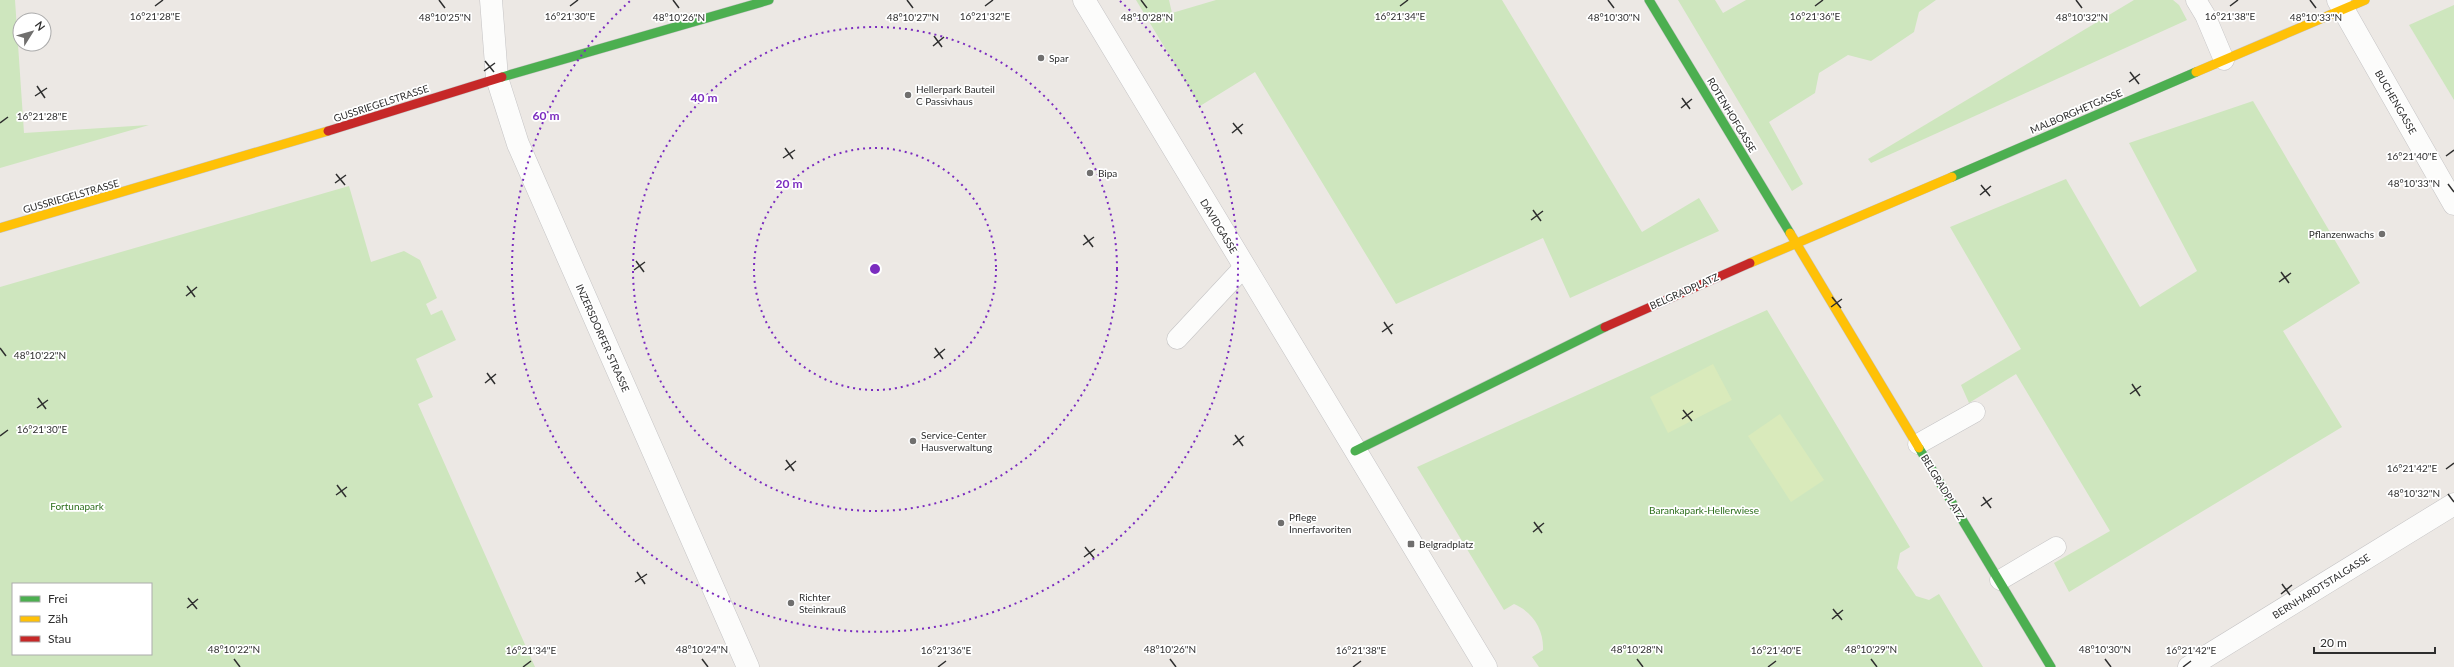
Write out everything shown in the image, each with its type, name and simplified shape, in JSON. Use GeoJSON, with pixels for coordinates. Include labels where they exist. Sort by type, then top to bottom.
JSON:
{"type":"FeatureCollection","features":[{"type":"Feature","properties":{"kind":"street","name":"INZERSDORFER STRASSE"},"geometry":{"type":"LineString","coordinates":[[491,0],[497,78],[518,144],[748,667]]}},
{"type":"Feature","properties":{"kind":"street","name":"GUSSRIEGELSTRASSE"},"geometry":{"type":"LineString","coordinates":[[0,228],[246,158],[497,78],[769,0]]}},
{"type":"Feature","properties":{"kind":"street","name":"DAVIDGASSE"},"geometry":{"type":"LineString","coordinates":[[1084,0],[1355,451]]}},
{"type":"Feature","properties":{"kind":"street","name":"ROTENHOFGASSE"},"geometry":{"type":"LineString","coordinates":[[1649,0],[1796,242]]}},
{"type":"Feature","properties":{"kind":"street","name":"MALBORGHETGASSE"},"geometry":{"type":"LineString","coordinates":[[1796,242],[2224,60],[2340,5],[2365,0]]}},
{"type":"Feature","properties":{"kind":"street","name":"BUCHENGASSE"},"geometry":{"type":"LineString","coordinates":[[2340,5],[2454,204]]}},
{"type":"Feature","properties":{"kind":"street","name":"BELGRADPLATZ"},"geometry":{"type":"LineString","coordinates":[[1355,451],[1642,309],[1796,242],[2051,667]]}},
{"type":"Feature","properties":{"kind":"street"},"geometry":{"type":"LineString","coordinates":[[1355,451],[1486,667]]}},
{"type":"Feature","properties":{"kind":"street","name":"BERNHARDTSTALGASSE"},"geometry":{"type":"LineString","coordinates":[[2189,667],[2454,504]]}},
{"type":"Feature","properties":{"kind":"lane"},"geometry":{"type":"LineString","coordinates":[[2196,0],[2205,15],[2224,60]]}},
{"type":"Feature","properties":{"kind":"lane"},"geometry":{"type":"LineString","coordinates":[[1177,339],[1244,267]]}},
{"type":"Feature","properties":{"kind":"lane"},"geometry":{"type":"LineString","coordinates":[[1918,444],[1974,412]]}},
{"type":"Feature","properties":{"kind":"lane"},"geometry":{"type":"LineString","coordinates":[[2000,580],[2056,547]]}},
{"type":"Feature","properties":{"kind":"green space"},"geometry":{"type":"Polygon","coordinates":[[[0,0],[15,0],[16,12],[12,12],[12,52],[19,52],[24,133],[149,125],[0,168],[0,0]]]}},
{"type":"Feature","properties":{"kind":"green space"},"geometry":{"type":"Polygon","coordinates":[[[1136,0],[1169,0],[1172,13],[1216,0],[1502,0],[1642,232],[1699,198],[1719,231],[1570,298],[1543,238],[1396,304],[1255,72],[1200,106],[1136,0]]]}},
{"type":"Feature","properties":{"kind":"green space"},"geometry":{"type":"Polygon","coordinates":[[[1678,0],[1715,0],[1723,13],[1746,0],[1936,0],[1919,12],[1914,32],[1871,61],[1848,55],[1819,73],[1815,93],[1769,122],[1803,184],[1792,191],[1678,0]]]}},
{"type":"Feature","properties":{"kind":"green space"},"geometry":{"type":"Polygon","coordinates":[[[2134,0],[2173,0],[2179,5],[2187,20],[1871,163],[1868,159],[2134,0]]]}},
{"type":"Feature","properties":{"kind":"green space"},"geometry":{"type":"Polygon","coordinates":[[[2454,5],[2454,100],[2409,25],[2454,5]]]}},
{"type":"Feature","properties":{"kind":"green space"},"geometry":{"type":"Polygon","coordinates":[[[2253,101],[2360,283],[2283,331],[2342,427],[2069,592],[2054,563],[2110,531],[2016,374],[1969,403],[1961,385],[2021,349],[1950,227],[2066,179],[2140,307],[2197,271],[2129,143],[2253,101]]]}},
{"type":"Feature","properties":{"kind":"green space","name":"Fortunapark"},"geometry":{"type":"Polygon","coordinates":[[[349,186],[371,262],[404,251],[420,260],[437,298],[426,304],[431,315],[442,310],[456,340],[416,359],[433,397],[418,404],[535,667],[0,667],[0,287],[349,186]]]}},
{"type":"Feature","properties":{"kind":"green space","name":"Barankapark-Hellerwiese"},"geometry":{"type":"Polygon","coordinates":[[[1767,310],[1910,547],[1900,553],[1897,568],[1916,596],[1929,600],[1939,594],[1983,667],[1539,667],[1532,657],[1543,650],[1542,636],[1536,622],[1521,607],[1514,604],[1504,610],[1417,467],[1767,310]]]}},
{"type":"Feature","properties":{"kind":"green space"},"geometry":{"type":"Polygon","coordinates":[[[1713,364],[1732,400],[1668,433],[1650,397],[1713,364]]]}},
{"type":"Feature","properties":{"kind":"green space"},"geometry":{"type":"Polygon","coordinates":[[[1780,414],[1824,480],[1791,502],[1748,436],[1780,414]]]}},
{"type":"Feature","properties":{"kind":"traffic: fast"},"geometry":{"type":"LineString","coordinates":[[502,77],[769,0]]}},
{"type":"Feature","properties":{"kind":"traffic: fast"},"geometry":{"type":"LineString","coordinates":[[1649,0],[1790,233]]}},
{"type":"Feature","properties":{"kind":"traffic: fast"},"geometry":{"type":"LineString","coordinates":[[1952,177],[2196,72]]}},
{"type":"Feature","properties":{"kind":"traffic: fast"},"geometry":{"type":"LineString","coordinates":[[1355,451],[1605,327]]}},
{"type":"Feature","properties":{"kind":"traffic: fast"},"geometry":{"type":"LineString","coordinates":[[1919,448],[2051,667]]}},
{"type":"Feature","properties":{"kind":"traffic: slow"},"geometry":{"type":"LineString","coordinates":[[2196,72],[2365,0]]}},
{"type":"Feature","properties":{"kind":"traffic: slow"},"geometry":{"type":"LineString","coordinates":[[0,228],[328,131]]}},
{"type":"Feature","properties":{"kind":"traffic: slow"},"geometry":{"type":"LineString","coordinates":[[1750,263],[1952,177]]}},
{"type":"Feature","properties":{"kind":"traffic: slow"},"geometry":{"type":"LineString","coordinates":[[1790,233],[1919,448]]}},
{"type":"Feature","properties":{"kind":"traffic: jam"},"geometry":{"type":"LineString","coordinates":[[328,131],[502,77]]}},
{"type":"Feature","properties":{"kind":"traffic: jam"},"geometry":{"type":"LineString","coordinates":[[1605,327],[1750,263]]}},
{"type":"Feature","properties":{"kind":"place","name":"Spar"},"geometry":{"type":"Point","coordinates":[1041,58]}},
{"type":"Feature","properties":{"kind":"place","name":"Hellerpark Bauteil C Passivhaus"},"geometry":{"type":"Point","coordinates":[908,95]}},
{"type":"Feature","properties":{"kind":"place","name":"Bipa"},"geometry":{"type":"Point","coordinates":[1090,173]}},
{"type":"Feature","properties":{"kind":"place","name":"Pflanzenwachs"},"geometry":{"type":"Point","coordinates":[2382,234]}},
{"type":"Feature","properties":{"kind":"place","name":"Service-Center Hausverwaltung"},"geometry":{"type":"Point","coordinates":[913,441]}},
{"type":"Feature","properties":{"kind":"place","name":"Pflege Innerfavoriten"},"geometry":{"type":"Point","coordinates":[1281,523]}},
{"type":"Feature","properties":{"kind":"place","name":"Belgradplatz"},"geometry":{"type":"Point","coordinates":[1411,544]}},
{"type":"Feature","properties":{"kind":"place","name":"Richter Steinkrauß"},"geometry":{"type":"Point","coordinates":[791,603]}}]}
